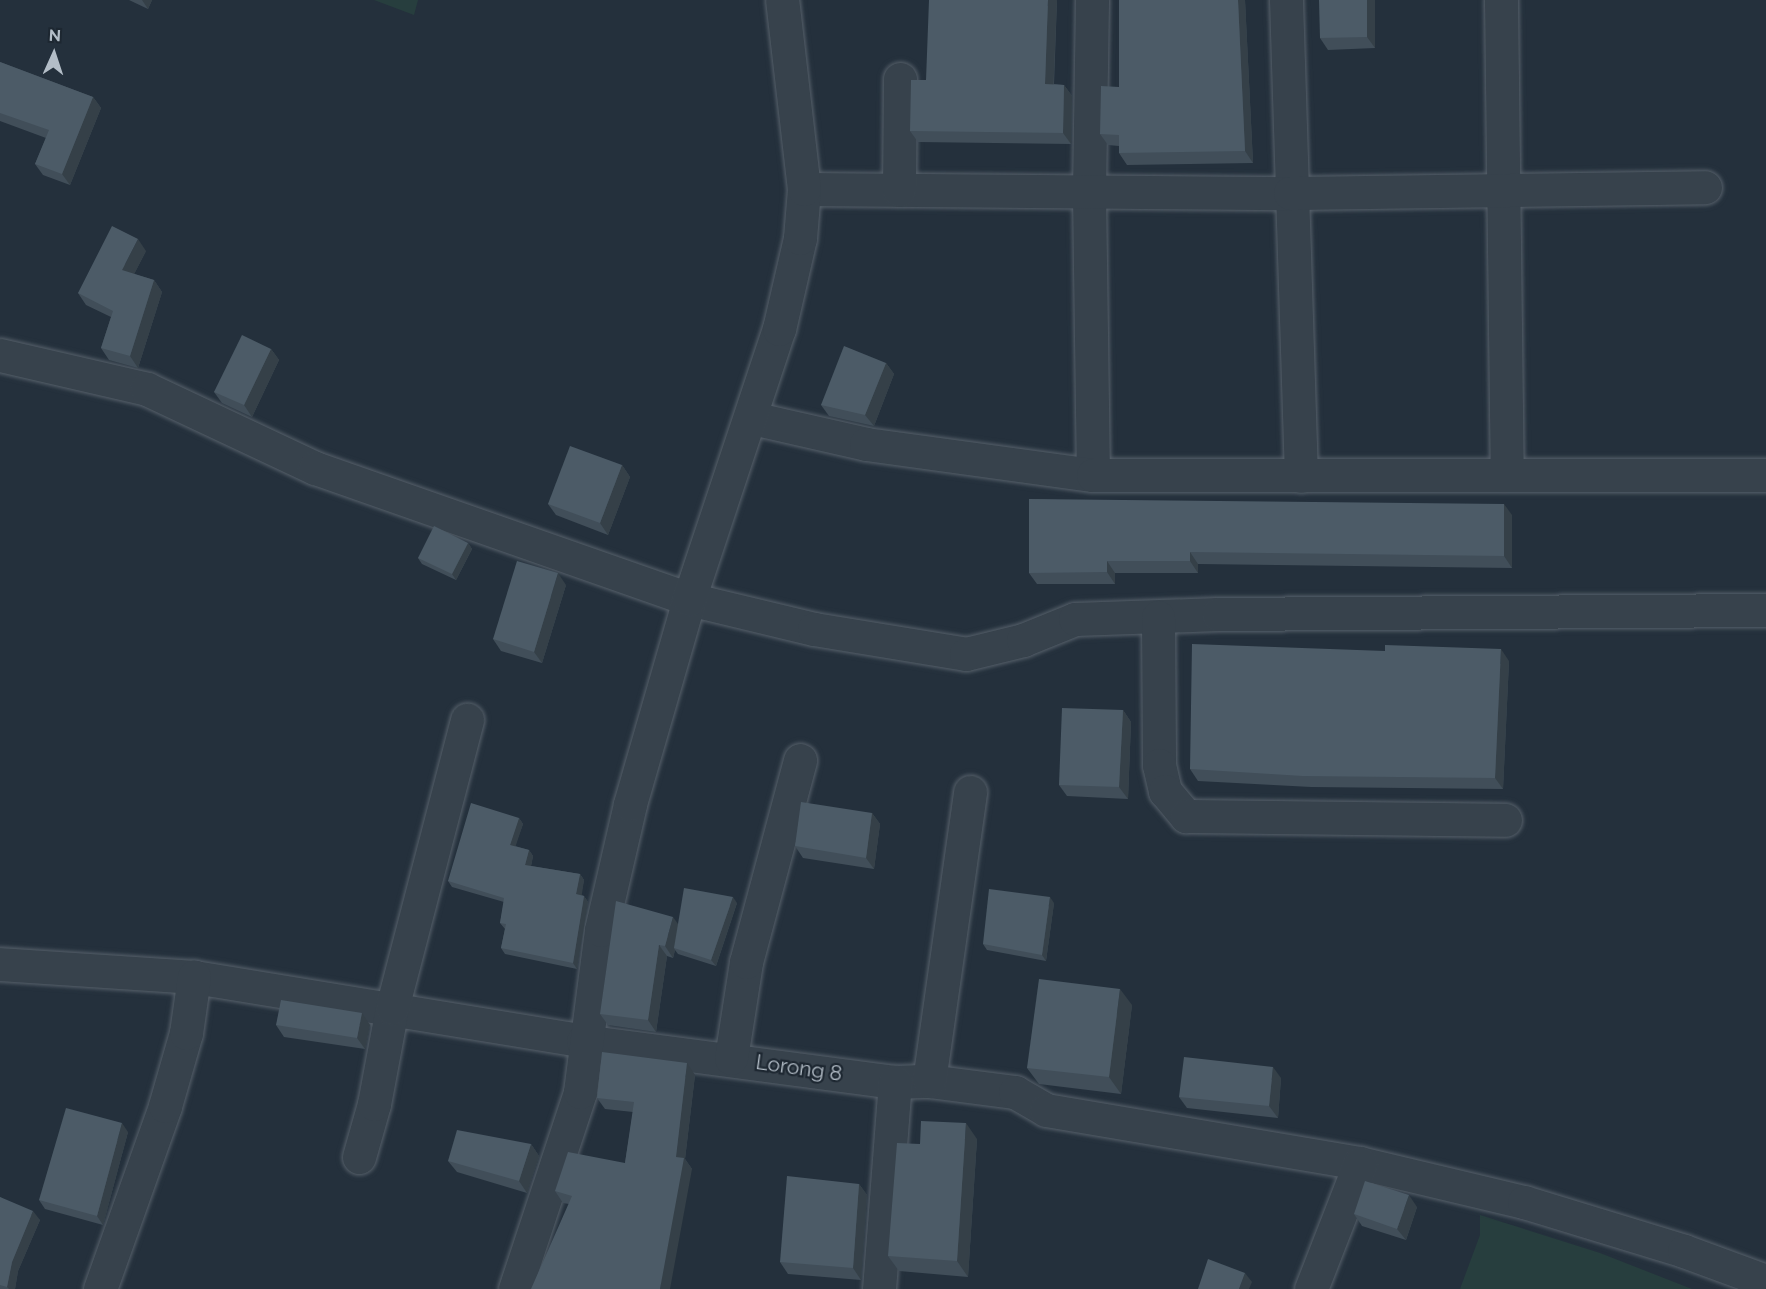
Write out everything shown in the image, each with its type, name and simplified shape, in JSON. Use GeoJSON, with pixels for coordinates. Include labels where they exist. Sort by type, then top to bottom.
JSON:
{"type":"FeatureCollection","features":[{"type":"Feature","properties":{"kind":"street"},"geometry":{"type":"LineString","coordinates":[[515,1289],[580,1092],[584,1041],[600,930],[630,804],[689,599],[752,418],[788,293],[800,238],[804,189],[782,0]]}},
{"type":"Feature","properties":{"kind":"street"},"geometry":{"type":"LineString","coordinates":[[1092,0],[1089,193],[1093,475]]}},
{"type":"Feature","properties":{"kind":"street"},"geometry":{"type":"LineString","coordinates":[[1286,0],[1290,193],[1301,476]]}},
{"type":"Feature","properties":{"kind":"street"},"geometry":{"type":"LineString","coordinates":[[1501,0],[1507,475]]}},
{"type":"Feature","properties":{"kind":"street"},"geometry":{"type":"LineString","coordinates":[[899,190],[900,79]]}},
{"type":"Feature","properties":{"kind":"street"},"geometry":{"type":"LineString","coordinates":[[804,189],[1290,193],[1705,187]]}},
{"type":"Feature","properties":{"kind":"street"},"geometry":{"type":"LineString","coordinates":[[0,355],[147,388],[315,468],[689,599],[814,629],[966,654],[1023,640],[1075,619],[1766,610]]}},
{"type":"Feature","properties":{"kind":"street"},"geometry":{"type":"LineString","coordinates":[[752,418],[866,444],[1093,475],[1766,475]]}},
{"type":"Feature","properties":{"kind":"street"},"geometry":{"type":"LineString","coordinates":[[1158,617],[1159,765],[1165,791],[1186,816],[1505,820]]}},
{"type":"Feature","properties":{"kind":"street"},"geometry":{"type":"LineString","coordinates":[[359,1157],[374,1104],[392,1008],[467,720]]}},
{"type":"Feature","properties":{"kind":"street"},"geometry":{"type":"LineString","coordinates":[[731,1058],[746,962],[800,760]]}},
{"type":"Feature","properties":{"kind":"street"},"geometry":{"type":"LineString","coordinates":[[929,1081],[970,792]]}},
{"type":"Feature","properties":{"kind":"street","name":"Lorong 8"},"geometry":{"type":"LineString","coordinates":[[0,966],[194,977],[584,1041],[731,1058],[895,1082],[929,1081],[1015,1092],[1046,1110],[1360,1163]]}},
{"type":"Feature","properties":{"kind":"street"},"geometry":{"type":"LineString","coordinates":[[100,1289],[165,1106],[186,1033],[194,977]]}},
{"type":"Feature","properties":{"kind":"street"},"geometry":{"type":"LineString","coordinates":[[879,1289],[895,1082]]}},
{"type":"Feature","properties":{"kind":"street"},"geometry":{"type":"LineString","coordinates":[[1311,1289],[1360,1163],[1524,1202],[1766,1281]]}},
{"type":"Feature","properties":{"kind":"green space"},"geometry":{"type":"Polygon","coordinates":[[[374,0],[418,0],[414,15],[374,0]]]}},
{"type":"Feature","properties":{"kind":"green space"},"geometry":{"type":"Polygon","coordinates":[[[1480,1215],[1600,1253],[1692,1289],[1460,1289],[1480,1235],[1480,1215]]]}},
{"type":"Feature","properties":{"kind":"building"},"geometry":{"type":"Polygon","coordinates":[[[929,0],[1048,0],[1045,84],[1064,85],[1063,133],[910,131],[911,80],[926,80],[929,0]]]}},
{"type":"Feature","properties":{"kind":"building"},"geometry":{"type":"Polygon","coordinates":[[[1119,0],[1238,0],[1245,151],[1119,153],[1119,135],[1100,134],[1101,86],[1119,87],[1119,0]]]}},
{"type":"Feature","properties":{"kind":"building"},"geometry":{"type":"Polygon","coordinates":[[[1319,0],[1367,0],[1367,37],[1320,38],[1319,0]]]}},
{"type":"Feature","properties":{"kind":"building"},"geometry":{"type":"Polygon","coordinates":[[[0,62],[93,97],[62,174],[35,164],[49,130],[0,113],[0,62]]]}},
{"type":"Feature","properties":{"kind":"building"},"geometry":{"type":"Polygon","coordinates":[[[112,226],[138,239],[122,270],[154,280],[130,356],[101,348],[113,311],[78,293],[112,226]]]}},
{"type":"Feature","properties":{"kind":"building"},"geometry":{"type":"Polygon","coordinates":[[[242,335],[271,349],[244,405],[214,392],[242,335]]]}},
{"type":"Feature","properties":{"kind":"building"},"geometry":{"type":"Polygon","coordinates":[[[844,346],[886,363],[865,415],[821,405],[844,346]]]}},
{"type":"Feature","properties":{"kind":"building"},"geometry":{"type":"Polygon","coordinates":[[[570,446],[622,465],[600,523],[548,504],[570,446]]]}},
{"type":"Feature","properties":{"kind":"building"},"geometry":{"type":"Polygon","coordinates":[[[1029,499],[1504,504],[1504,556],[1190,552],[1190,561],[1107,561],[1107,572],[1029,573],[1029,499]]]}},
{"type":"Feature","properties":{"kind":"building"},"geometry":{"type":"Polygon","coordinates":[[[434,526],[468,543],[452,574],[418,558],[434,526]]]}},
{"type":"Feature","properties":{"kind":"building"},"geometry":{"type":"Polygon","coordinates":[[[517,561],[558,573],[534,652],[493,639],[517,561]]]}},
{"type":"Feature","properties":{"kind":"building"},"geometry":{"type":"Polygon","coordinates":[[[1192,644],[1385,651],[1385,645],[1501,649],[1495,778],[1303,776],[1190,769],[1192,644]]]}},
{"type":"Feature","properties":{"kind":"building"},"geometry":{"type":"Polygon","coordinates":[[[1062,708],[1123,710],[1119,787],[1059,785],[1062,708]]]}},
{"type":"Feature","properties":{"kind":"building"},"geometry":{"type":"Polygon","coordinates":[[[801,802],[872,813],[866,858],[795,846],[801,802]]]}},
{"type":"Feature","properties":{"kind":"building"},"geometry":{"type":"Polygon","coordinates":[[[471,803],[519,818],[510,845],[529,850],[525,865],[580,874],[576,894],[584,896],[573,963],[501,948],[506,924],[500,923],[504,898],[448,881],[471,803]]]}},
{"type":"Feature","properties":{"kind":"building"},"geometry":{"type":"Polygon","coordinates":[[[684,888],[733,897],[711,960],[674,948],[684,888]]]}},
{"type":"Feature","properties":{"kind":"building"},"geometry":{"type":"Polygon","coordinates":[[[989,889],[1050,897],[1042,955],[983,944],[989,889]]]}},
{"type":"Feature","properties":{"kind":"building"},"geometry":{"type":"Polygon","coordinates":[[[616,901],[673,917],[665,946],[659,945],[648,1020],[600,1014],[616,901]]]}},
{"type":"Feature","properties":{"kind":"building"},"geometry":{"type":"Polygon","coordinates":[[[1039,979],[1120,989],[1109,1077],[1027,1068],[1039,979]]]}},
{"type":"Feature","properties":{"kind":"building"},"geometry":{"type":"Polygon","coordinates":[[[281,1000],[362,1013],[357,1038],[276,1025],[281,1000]]]}},
{"type":"Feature","properties":{"kind":"building"},"geometry":{"type":"Polygon","coordinates":[[[602,1052],[687,1063],[676,1157],[684,1158],[660,1289],[531,1289],[572,1196],[555,1191],[568,1152],[625,1163],[634,1102],[597,1098],[602,1052]]]}},
{"type":"Feature","properties":{"kind":"building"},"geometry":{"type":"Polygon","coordinates":[[[1184,1057],[1273,1067],[1269,1106],[1179,1097],[1184,1057]]]}},
{"type":"Feature","properties":{"kind":"building"},"geometry":{"type":"Polygon","coordinates":[[[66,1108],[122,1123],[97,1216],[39,1200],[66,1108]]]}},
{"type":"Feature","properties":{"kind":"building"},"geometry":{"type":"Polygon","coordinates":[[[921,1121],[966,1123],[957,1261],[888,1256],[897,1143],[920,1144],[921,1121]]]}},
{"type":"Feature","properties":{"kind":"building"},"geometry":{"type":"Polygon","coordinates":[[[457,1130],[531,1144],[519,1181],[448,1161],[457,1130]]]}},
{"type":"Feature","properties":{"kind":"building"},"geometry":{"type":"Polygon","coordinates":[[[787,1176],[859,1184],[853,1268],[780,1262],[787,1176]]]}},
{"type":"Feature","properties":{"kind":"building"},"geometry":{"type":"Polygon","coordinates":[[[1365,1181],[1409,1195],[1397,1229],[1354,1214],[1365,1181]]]}},
{"type":"Feature","properties":{"kind":"building"},"geometry":{"type":"Polygon","coordinates":[[[0,1197],[33,1211],[12,1262],[7,1287],[0,1285],[0,1197]]]}},
{"type":"Feature","properties":{"kind":"building"},"geometry":{"type":"Polygon","coordinates":[[[1208,1259],[1245,1273],[1239,1289],[1198,1289],[1208,1259]]]}}]}
